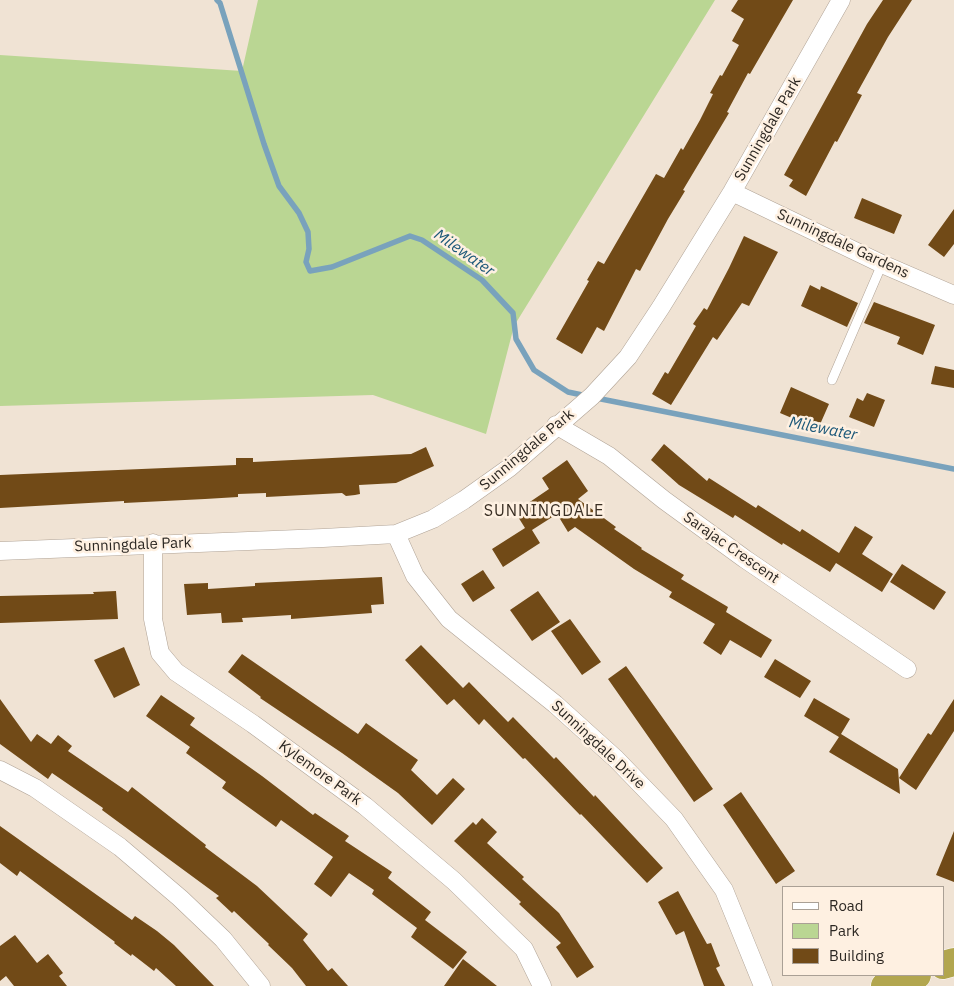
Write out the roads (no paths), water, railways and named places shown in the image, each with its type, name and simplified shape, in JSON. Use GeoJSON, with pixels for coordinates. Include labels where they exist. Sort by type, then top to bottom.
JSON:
{"type":"FeatureCollection","features":[{"type":"Feature","properties":{"kind":"highway"},"geometry":{"type":"LineString","coordinates":[[885,986],[914,976]]}},
{"type":"Feature","properties":{"kind":"street","name":"Sunningdale Park"},"geometry":{"type":"LineString","coordinates":[[0,551],[396,534],[433,519],[464,500],[509,468],[556,425],[586,401],[628,357],[732,192],[840,0]]}},
{"type":"Feature","properties":{"kind":"street","name":"Sunningdale Gardens"},"geometry":{"type":"LineString","coordinates":[[732,192],[882,264],[954,295]]}},
{"type":"Feature","properties":{"kind":"street","name":"Sarajac Crescent"},"geometry":{"type":"LineString","coordinates":[[556,425],[609,456],[664,500],[745,559],[907,668]]}},
{"type":"Feature","properties":{"kind":"street","name":"Sunningdale Drive"},"geometry":{"type":"LineString","coordinates":[[396,534],[415,576],[449,619],[555,704],[616,758],[674,819],[724,890],[763,986]]}},
{"type":"Feature","properties":{"kind":"street","name":"Kylemore Park"},"geometry":{"type":"LineString","coordinates":[[153,544],[153,619],[160,653],[176,672],[253,724],[365,806],[454,881],[524,949],[542,986]]}},
{"type":"Feature","properties":{"kind":"street"},"geometry":{"type":"LineString","coordinates":[[0,770],[35,788],[120,847],[180,898],[223,939],[261,986]]}},
{"type":"Feature","properties":{"kind":"lane"},"geometry":{"type":"LineString","coordinates":[[832,380],[882,264]]}},
{"type":"Feature","properties":{"kind":"waterway","name":"Milewater"},"geometry":{"type":"LineString","coordinates":[[217,0],[220,3],[279,186],[299,213],[308,232],[309,249],[306,262],[310,271],[332,267],[410,236],[422,240],[482,280],[513,313],[516,339],[534,370],[568,392],[587,396]]}},
{"type":"Feature","properties":{"kind":"waterway","name":"Milewater"},"geometry":{"type":"LineString","coordinates":[[596,398],[954,469]]}},
{"type":"Feature","properties":{"kind":"district","name":"SUNNINGDALE"},"geometry":{"type":"Point","coordinates":[544,511]}}]}
